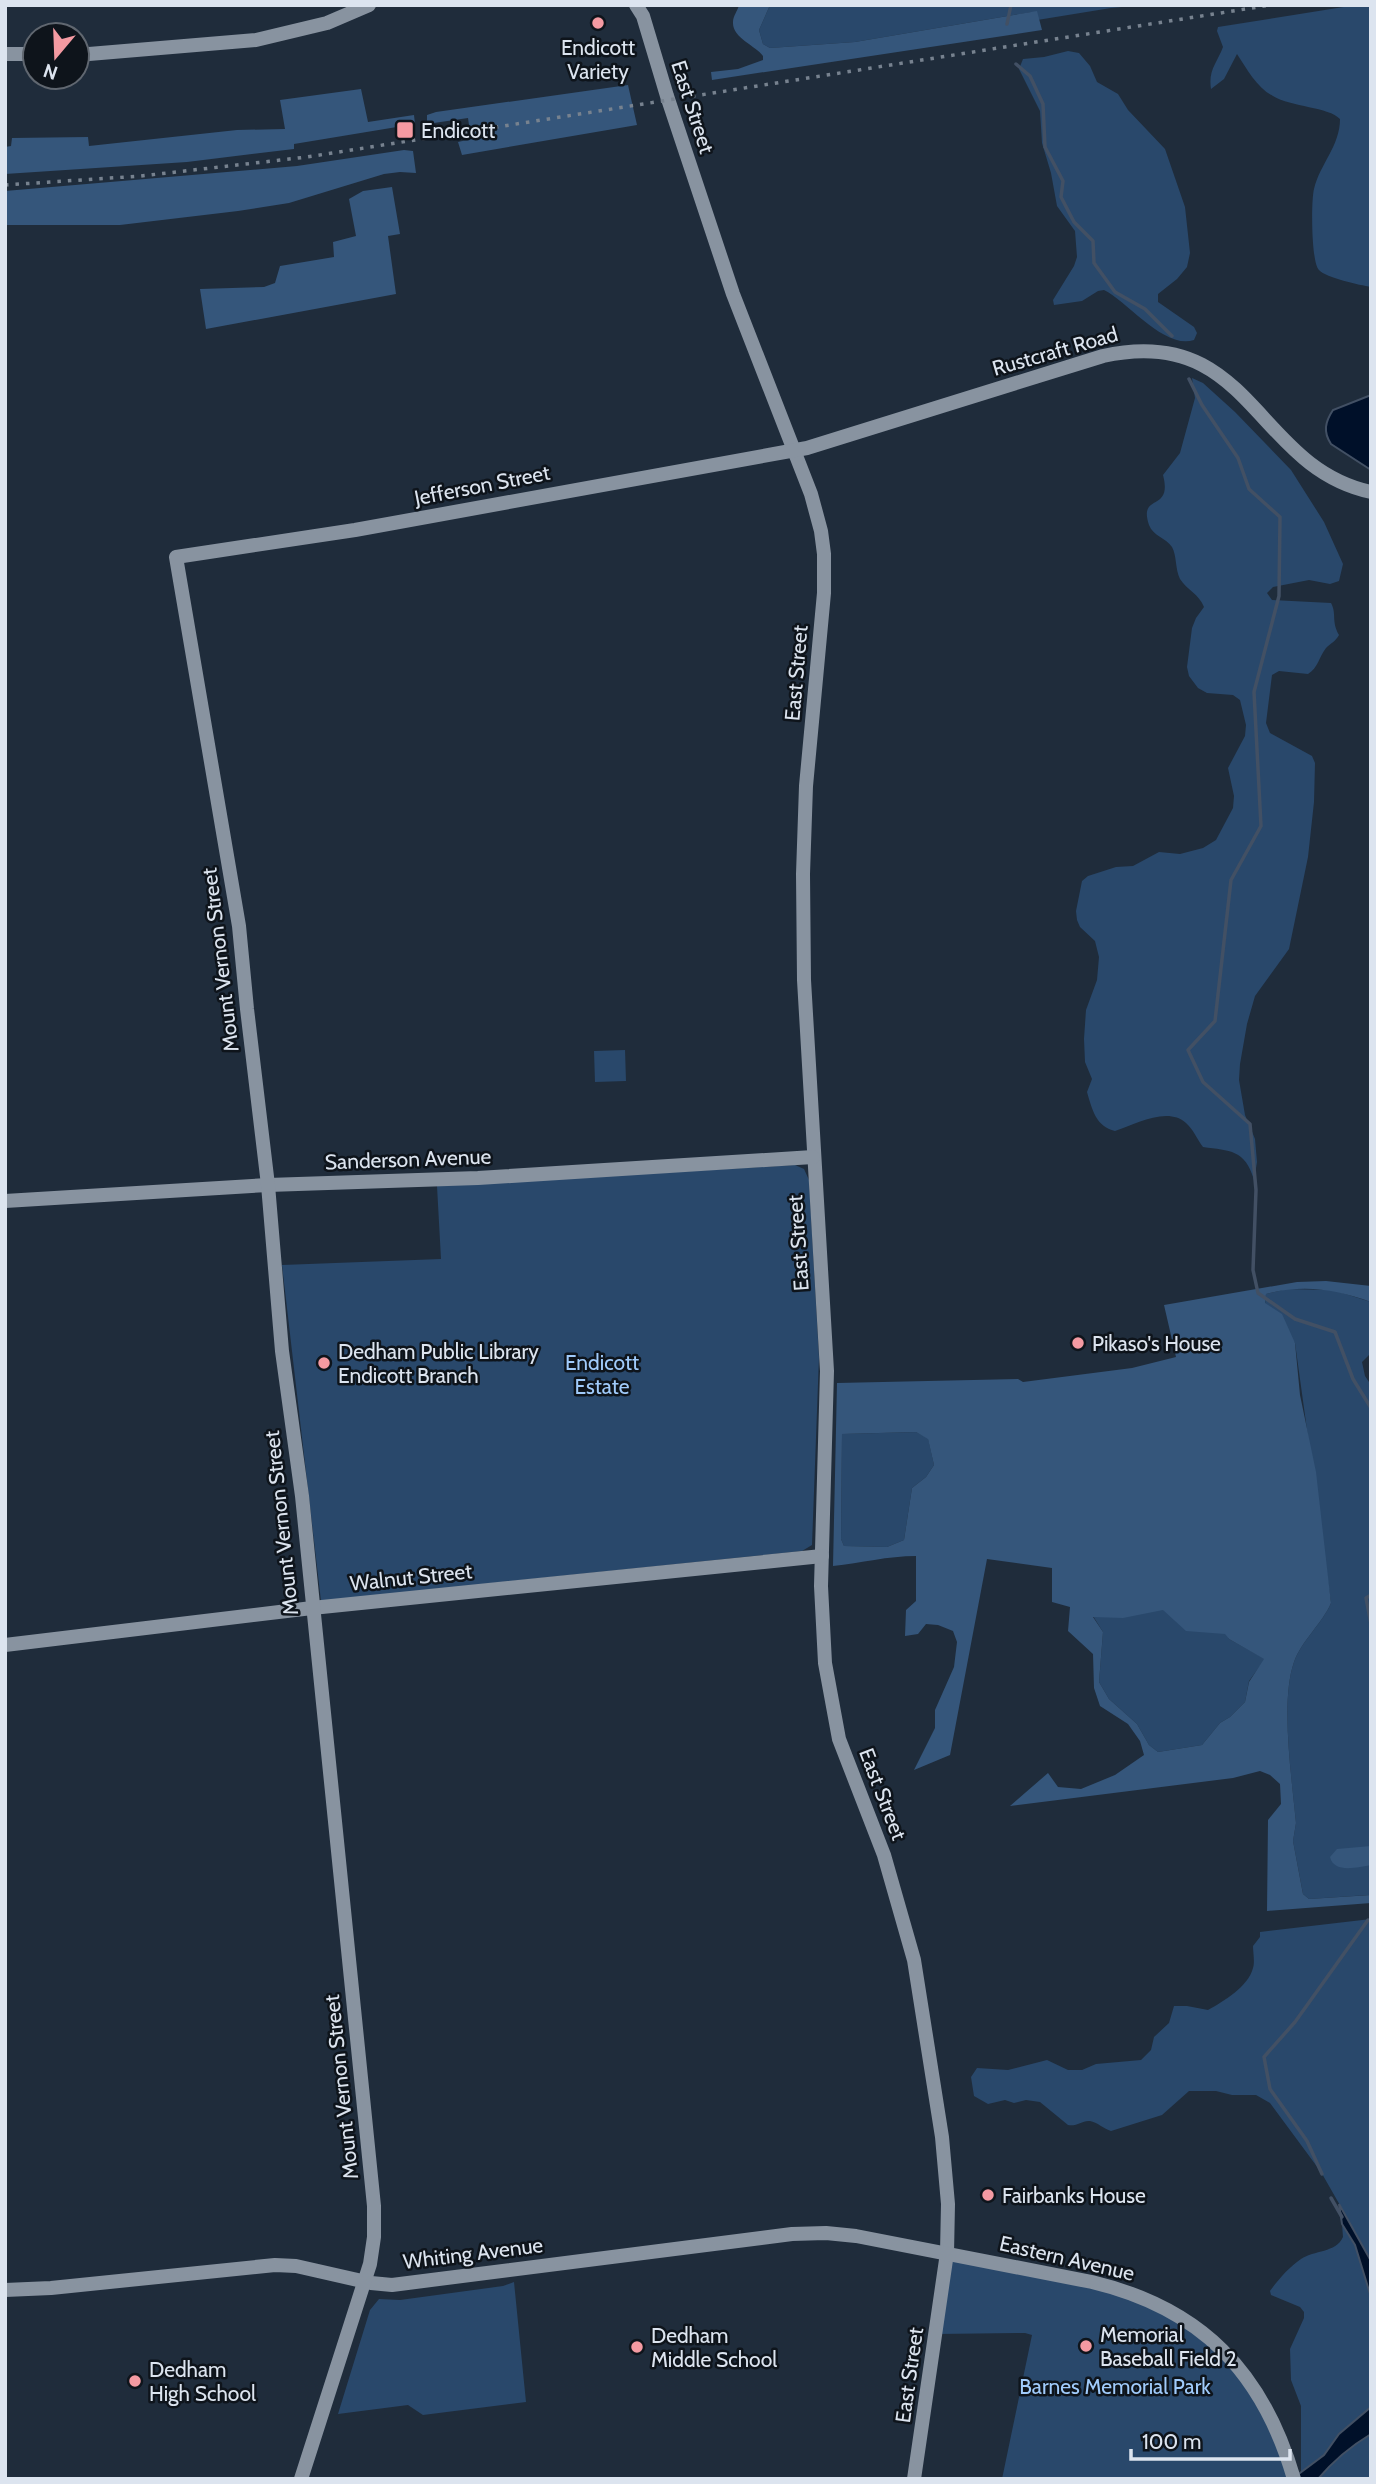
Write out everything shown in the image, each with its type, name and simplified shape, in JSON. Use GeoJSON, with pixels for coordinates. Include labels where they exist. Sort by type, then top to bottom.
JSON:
{"type":"FeatureCollection","features":[{"type":"Feature","properties":{"kind":"street"},"geometry":{"type":"LineString","coordinates":[[91,54],[256,40],[327,23],[369,5]]}},
{"type":"Feature","properties":{"kind":"street","name":"East Street"},"geometry":{"type":"LineString","coordinates":[[641,9],[733,294],[794,451],[821,531],[825,573],[806,786],[803,874],[804,980],[827,1371],[821,1556],[825,1663],[839,1739],[884,1855],[914,1961],[942,2137],[948,2204],[947,2253],[914,2479]]}},
{"type":"Feature","properties":{"kind":"street","name":"Rustcraft Road"},"geometry":{"type":"LineString","coordinates":[[794,451],[1103,356],[1121,352],[1152,351],[1182,356],[1209,368],[1237,390],[1307,461],[1335,480],[1371,492]]}},
{"type":"Feature","properties":{"kind":"street","name":"Jefferson Street"},"geometry":{"type":"LineString","coordinates":[[176,557],[355,530],[794,451]]}},
{"type":"Feature","properties":{"kind":"street","name":"Mount Vernon Street"},"geometry":{"type":"LineString","coordinates":[[176,557],[233,877],[268,1185],[282,1350],[302,1496],[369,2147],[374,2229],[372,2250],[301,2479]]}},
{"type":"Feature","properties":{"kind":"street","name":"Sanderson Avenue"},"geometry":{"type":"LineString","coordinates":[[5,1201],[268,1185],[478,1178],[813,1157]]}},
{"type":"Feature","properties":{"kind":"street","name":"Walnut Street"},"geometry":{"type":"LineString","coordinates":[[5,1645],[312,1608],[821,1556]]}},
{"type":"Feature","properties":{"kind":"street","name":"Whiting Avenue"},"geometry":{"type":"LineString","coordinates":[[5,2290],[51,2288],[275,2265],[393,2285],[809,2233],[856,2236],[947,2253]]}},
{"type":"Feature","properties":{"kind":"street","name":"Eastern Avenue"},"geometry":{"type":"LineString","coordinates":[[947,2253],[1112,2287],[1147,2299],[1179,2316],[1220,2349],[1251,2383],[1274,2421],[1293,2476]]}},
{"type":"Feature","properties":{"kind":"green space"},"geometry":{"type":"Polygon","coordinates":[[[770,5],[1144,5],[1025,22],[1032,12],[855,42],[770,48],[763,44],[759,30],[770,5]]]}},
{"type":"Feature","properties":{"kind":"green space"},"geometry":{"type":"Polygon","coordinates":[[[1356,5],[1371,5],[1371,287],[1323,273],[1316,265],[1314,256],[1314,189],[1337,138],[1340,119],[1327,112],[1290,103],[1267,93],[1237,54],[1224,79],[1211,89],[1210,82],[1223,47],[1218,27],[1356,5]]]}},
{"type":"Feature","properties":{"kind":"green space"},"geometry":{"type":"Polygon","coordinates":[[[1068,51],[1079,53],[1090,66],[1097,82],[1118,94],[1128,110],[1165,149],[1185,207],[1190,253],[1187,267],[1158,294],[1158,302],[1194,327],[1197,333],[1194,340],[1183,341],[1159,332],[1104,290],[1082,301],[1054,305],[1053,300],[1077,257],[1075,231],[1057,206],[1042,143],[1040,111],[1019,69],[1023,59],[1068,51]]]}},
{"type":"Feature","properties":{"kind":"green space"},"geometry":{"type":"Polygon","coordinates":[[[1192,378],[1203,383],[1235,412],[1291,470],[1324,522],[1343,564],[1339,581],[1330,584],[1309,580],[1273,587],[1267,593],[1272,600],[1331,603],[1339,635],[1308,674],[1279,671],[1272,675],[1266,723],[1270,733],[1312,756],[1315,763],[1314,802],[1308,857],[1289,949],[1255,996],[1240,1064],[1239,1080],[1245,1115],[1255,1139],[1257,1162],[1254,1180],[1241,1157],[1229,1151],[1203,1147],[1188,1125],[1179,1118],[1151,1118],[1115,1131],[1103,1126],[1087,1092],[1092,1079],[1085,1062],[1086,1010],[1097,980],[1099,957],[1095,941],[1080,927],[1077,920],[1076,911],[1082,881],[1088,876],[1116,867],[1133,866],[1159,852],[1180,854],[1203,848],[1216,840],[1233,808],[1234,796],[1228,768],[1245,736],[1246,725],[1240,700],[1233,695],[1207,693],[1198,688],[1189,676],[1187,667],[1192,628],[1204,607],[1180,579],[1172,547],[1151,529],[1147,515],[1151,505],[1163,494],[1163,475],[1180,453],[1195,398],[1192,378]]]}},
{"type":"Feature","properties":{"kind":"green space"},"geometry":{"type":"Polygon","coordinates":[[[625,1050],[626,1081],[595,1082],[594,1051],[625,1050]]]}},
{"type":"Feature","properties":{"kind":"green space","name":"Endicott Estate"},"geometry":{"type":"Polygon","coordinates":[[[795,1165],[804,1169],[809,1180],[819,1357],[812,1545],[802,1551],[321,1601],[282,1265],[441,1259],[437,1186],[795,1165]]]}},
{"type":"Feature","properties":{"kind":"green space"},"geometry":{"type":"Polygon","coordinates":[[[1287,1289],[1333,1290],[1371,1302],[1371,1356],[1362,1362],[1365,1376],[1371,1385],[1369,1895],[1309,1899],[1303,1894],[1293,1841],[1296,1823],[1287,1719],[1290,1679],[1298,1654],[1331,1603],[1295,1343],[1265,1304],[1266,1294],[1287,1289]]]}},
{"type":"Feature","properties":{"kind":"green space"},"geometry":{"type":"Polygon","coordinates":[[[916,1432],[928,1438],[934,1465],[926,1477],[912,1488],[904,1540],[887,1547],[844,1546],[841,1539],[842,1434],[916,1432]]]}},
{"type":"Feature","properties":{"kind":"green space"},"geometry":{"type":"Polygon","coordinates":[[[1168,1540],[1229,1639],[1265,1659],[1249,1681],[1245,1702],[1220,1723],[1202,1745],[1158,1752],[1149,1745],[1137,1724],[1109,1699],[1099,1682],[1103,1632],[1093,1616],[1168,1540]]]}},
{"type":"Feature","properties":{"kind":"green space"},"geometry":{"type":"Polygon","coordinates":[[[1371,1919],[1371,2265],[1321,2172],[1270,2103],[1256,2095],[1189,2091],[1162,2115],[1111,2131],[1090,2121],[1068,2125],[1040,2102],[1026,2100],[1014,2103],[1005,2100],[988,2104],[974,2096],[971,2077],[977,2068],[1008,2070],[1047,2060],[1068,2070],[1082,2070],[1096,2064],[1141,2060],[1151,2050],[1154,2037],[1169,2023],[1174,2006],[1208,2010],[1241,1987],[1253,1968],[1253,1946],[1260,1937],[1260,1932],[1371,1919]]]}},
{"type":"Feature","properties":{"kind":"green space"},"geometry":{"type":"Polygon","coordinates":[[[1342,2224],[1355,2245],[1371,2297],[1371,2407],[1339,2434],[1324,2455],[1301,2473],[1301,2406],[1291,2380],[1290,2349],[1304,2318],[1304,2312],[1300,2307],[1271,2295],[1270,2291],[1301,2259],[1330,2249],[1340,2242],[1343,2237],[1342,2224]]]}},
{"type":"Feature","properties":{"kind":"green space","name":"Barnes Memorial Park"},"geometry":{"type":"Polygon","coordinates":[[[947,2253],[1147,2299],[1241,2370],[1292,2479],[1002,2479],[1032,2335],[936,2334],[947,2253]]]}},
{"type":"Feature","properties":{"kind":"green space"},"geometry":{"type":"Polygon","coordinates":[[[514,2282],[526,2402],[423,2415],[408,2405],[338,2414],[370,2310],[379,2299],[400,2300],[503,2286],[514,2282]]]}},
{"type":"Feature","properties":{"kind":"green space"},"geometry":{"type":"Polygon","coordinates":[[[1371,2434],[1371,2479],[1318,2479],[1343,2454],[1371,2434]]]}},
{"type":"Feature","properties":{"kind":"shaded area"},"geometry":{"type":"Polygon","coordinates":[[[739,5],[770,5],[759,30],[763,44],[770,48],[855,42],[1037,11],[1042,30],[712,80],[711,72],[738,69],[763,60],[759,52],[736,33],[733,20],[739,5]]]}},
{"type":"Feature","properties":{"kind":"shaded area"},"geometry":{"type":"Polygon","coordinates":[[[628,85],[637,125],[462,155],[458,142],[471,139],[468,118],[427,124],[427,115],[436,112],[628,85]]]}},
{"type":"Feature","properties":{"kind":"shaded area"},"geometry":{"type":"Polygon","coordinates":[[[361,89],[368,122],[414,115],[415,124],[294,144],[294,149],[187,162],[5,174],[5,147],[11,146],[12,138],[88,137],[89,146],[237,130],[285,129],[280,100],[361,89]]]}},
{"type":"Feature","properties":{"kind":"shaded area"},"geometry":{"type":"Polygon","coordinates":[[[404,150],[413,151],[416,173],[384,174],[289,203],[120,225],[5,225],[5,191],[297,166],[404,150]]]}},
{"type":"Feature","properties":{"kind":"shaded area"},"geometry":{"type":"Polygon","coordinates":[[[392,187],[400,234],[388,236],[396,294],[206,329],[200,289],[264,287],[275,283],[280,266],[334,257],[333,242],[356,236],[349,199],[363,191],[392,187]]]}},
{"type":"Feature","properties":{"kind":"shaded area"},"geometry":{"type":"Polygon","coordinates":[[[1371,395],[1371,470],[1331,444],[1326,427],[1333,410],[1371,395]]]}},
{"type":"Feature","properties":{"kind":"shaded area"},"geometry":{"type":"Polygon","coordinates":[[[1326,1281],[1371,1286],[1371,1302],[1332,1291],[1293,1289],[1266,1294],[1265,1303],[1282,1314],[1295,1343],[1300,1395],[1316,1472],[1331,1603],[1298,1654],[1290,1679],[1287,1719],[1296,1823],[1293,1841],[1303,1894],[1309,1899],[1371,1895],[1371,1903],[1267,1911],[1268,1820],[1281,1804],[1280,1784],[1270,1775],[1260,1771],[1233,1778],[1010,1806],[1048,1773],[1058,1787],[1081,1789],[1115,1775],[1144,1755],[1140,1741],[1128,1724],[1100,1706],[1094,1688],[1093,1654],[1068,1631],[1070,1607],[1052,1602],[1052,1568],[987,1559],[950,1755],[914,1770],[935,1728],[935,1710],[954,1667],[957,1642],[953,1631],[938,1625],[926,1624],[918,1634],[905,1636],[906,1610],[916,1601],[916,1556],[833,1566],[837,1383],[1018,1379],[1023,1382],[1132,1368],[1176,1357],[1164,1305],[1297,1282],[1326,1281]],[[916,1432],[842,1434],[841,1539],[844,1546],[887,1547],[904,1540],[912,1488],[926,1477],[934,1465],[928,1439],[916,1432]],[[1163,1610],[1123,1618],[1093,1617],[1103,1632],[1099,1682],[1109,1699],[1137,1724],[1149,1745],[1158,1752],[1202,1745],[1220,1723],[1245,1702],[1249,1682],[1264,1659],[1225,1634],[1186,1631],[1163,1610]]]}},
{"type":"Feature","properties":{"kind":"shaded area"},"geometry":{"type":"Polygon","coordinates":[[[1371,1846],[1371,1865],[1341,1868],[1332,1862],[1330,1857],[1337,1849],[1371,1846]]]}},
{"type":"Feature","properties":{"kind":"shaded area"},"geometry":{"type":"Polygon","coordinates":[[[1339,2204],[1371,2261],[1371,2297],[1355,2245],[1342,2224],[1339,2204]]]}},
{"type":"Feature","properties":{"kind":"shaded area"},"geometry":{"type":"Polygon","coordinates":[[[1371,2407],[1371,2434],[1343,2454],[1318,2479],[1292,2479],[1324,2455],[1339,2434],[1371,2407]]]}},
{"type":"Feature","properties":{"kind":"waterway"},"geometry":{"type":"LineString","coordinates":[[1007,24],[1011,5]]}},
{"type":"Feature","properties":{"kind":"waterway"},"geometry":{"type":"LineString","coordinates":[[1016,64],[1030,76],[1043,104],[1045,147],[1063,181],[1061,197],[1074,222],[1093,241],[1094,263],[1115,292],[1145,309],[1172,336]]}},
{"type":"Feature","properties":{"kind":"waterway"},"geometry":{"type":"LineString","coordinates":[[1189,379],[1202,405],[1238,458],[1249,489],[1280,517],[1279,596],[1254,692],[1261,826],[1231,880],[1215,1021],[1188,1050],[1203,1082],[1250,1124],[1256,1190],[1253,1270],[1258,1293],[1295,1319],[1335,1332],[1353,1379],[1371,1408]]}},
{"type":"Feature","properties":{"kind":"waterway"},"geometry":{"type":"LineString","coordinates":[[1371,1595],[1366,1598],[1371,1624]]}},
{"type":"Feature","properties":{"kind":"waterway"},"geometry":{"type":"LineString","coordinates":[[1322,2174],[1307,2141],[1270,2089],[1264,2057],[1295,2022],[1368,1920]]}},
{"type":"Feature","properties":{"kind":"waterway"},"geometry":{"type":"LineString","coordinates":[[1331,2198],[1342,2217]]}},
{"type":"Feature","properties":{"kind":"railway"},"geometry":{"type":"LineString","coordinates":[[5,185],[141,176],[307,157],[1271,5]]}},
{"type":"Feature","properties":{"kind":"place","name":"Endicott Variety"},"geometry":{"type":"Point","coordinates":[598,23]}},
{"type":"Feature","properties":{"kind":"place","name":"Endicott"},"geometry":{"type":"Point","coordinates":[405,130]}},
{"type":"Feature","properties":{"kind":"place","name":"Pikaso's House"},"geometry":{"type":"Point","coordinates":[1078,1343]}},
{"type":"Feature","properties":{"kind":"place","name":"Dedham Public Library Endicott Branch"},"geometry":{"type":"Point","coordinates":[324,1363]}},
{"type":"Feature","properties":{"kind":"place","name":"Fairbanks House"},"geometry":{"type":"Point","coordinates":[988,2195]}},
{"type":"Feature","properties":{"kind":"place","name":"Memorial Baseball Field 2"},"geometry":{"type":"Point","coordinates":[1086,2346]}},
{"type":"Feature","properties":{"kind":"place","name":"Dedham Middle School"},"geometry":{"type":"Point","coordinates":[637,2347]}},
{"type":"Feature","properties":{"kind":"place","name":"Dedham High School"},"geometry":{"type":"Point","coordinates":[135,2381]}}]}
